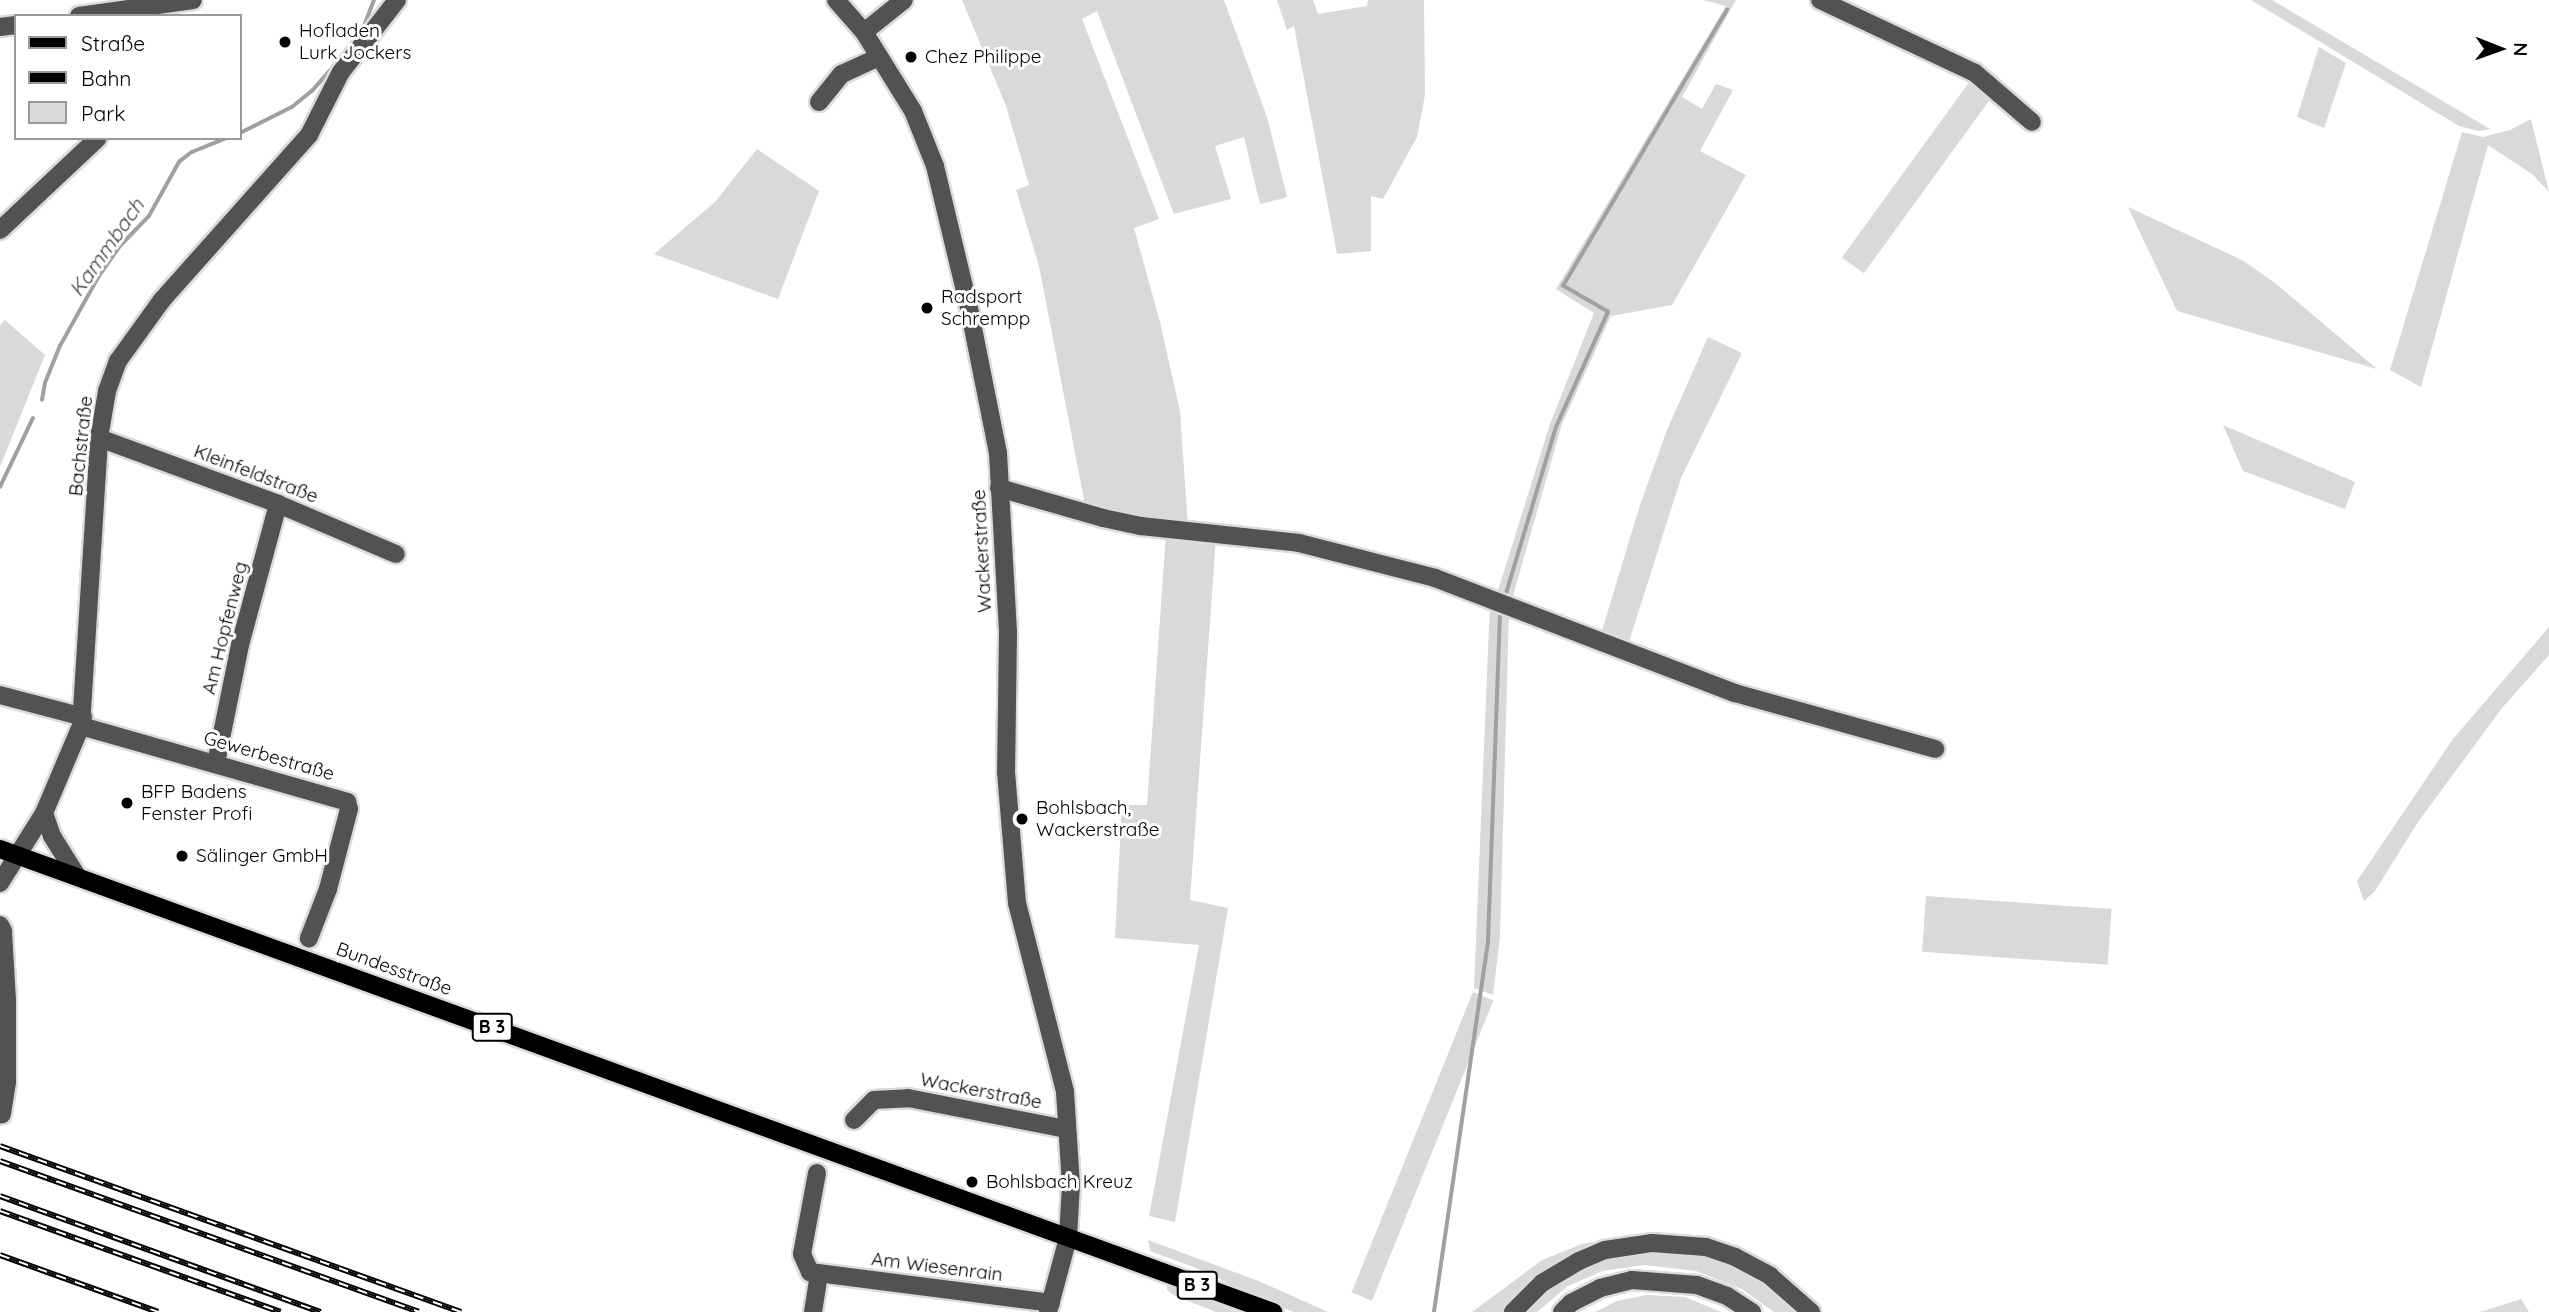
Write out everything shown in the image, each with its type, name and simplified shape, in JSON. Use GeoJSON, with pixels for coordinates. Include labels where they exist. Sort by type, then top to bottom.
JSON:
{"type":"FeatureCollection","features":[{"type":"Feature","properties":{"kind":"main road","name":"Bundesstraße"},"geometry":{"type":"LineString","coordinates":[[0,849],[1068,1238]]}},
{"type":"Feature","properties":{"kind":"main road","name":"B 3"},"geometry":{"type":"LineString","coordinates":[[1068,1238],[1273,1312]]}},
{"type":"Feature","properties":{"kind":"street"},"geometry":{"type":"LineString","coordinates":[[94,14],[193,0]]}},
{"type":"Feature","properties":{"kind":"street","name":"Bachstraße"},"geometry":{"type":"LineString","coordinates":[[0,883],[44,813],[82,722],[99,438],[107,391],[118,361],[162,300],[309,135],[341,72],[397,0]]}},
{"type":"Feature","properties":{"kind":"street","name":"Wackerstraße"},"geometry":{"type":"LineString","coordinates":[[836,0],[864,32],[913,111],[935,166],[968,303],[998,453],[1008,633],[1006,772],[1017,904],[1065,1092],[1071,1184],[1068,1238],[1049,1307]]}},
{"type":"Feature","properties":{"kind":"street"},"geometry":{"type":"LineString","coordinates":[[864,32],[904,0]]}},
{"type":"Feature","properties":{"kind":"street"},"geometry":{"type":"LineString","coordinates":[[1819,0],[1975,73],[2032,122]]}},
{"type":"Feature","properties":{"kind":"street"},"geometry":{"type":"LineString","coordinates":[[819,102],[842,74],[879,57]]}},
{"type":"Feature","properties":{"kind":"street"},"geometry":{"type":"LineString","coordinates":[[0,230],[96,140]]}},
{"type":"Feature","properties":{"kind":"street","name":"Kleinfeldstraße"},"geometry":{"type":"LineString","coordinates":[[99,438],[278,504],[396,554]]}},
{"type":"Feature","properties":{"kind":"street"},"geometry":{"type":"LineString","coordinates":[[999,488],[1103,519],[1141,526],[1299,542],[1435,578],[1735,692],[1936,749]]}},
{"type":"Feature","properties":{"kind":"street","name":"Am Hopfenweg"},"geometry":{"type":"LineString","coordinates":[[216,763],[240,645],[278,504]]}},
{"type":"Feature","properties":{"kind":"street"},"geometry":{"type":"LineString","coordinates":[[0,695],[82,722]]}},
{"type":"Feature","properties":{"kind":"street","name":"Gewerbestraße"},"geometry":{"type":"LineString","coordinates":[[82,722],[347,802],[348,815],[328,890],[309,938]]}},
{"type":"Feature","properties":{"kind":"street"},"geometry":{"type":"LineString","coordinates":[[44,813],[52,836],[77,876]]}},
{"type":"Feature","properties":{"kind":"street"},"geometry":{"type":"LineString","coordinates":[[0,925],[3,931],[7,1082],[2,1115]]}},
{"type":"Feature","properties":{"kind":"street","name":"Wackerstraße"},"geometry":{"type":"LineString","coordinates":[[854,1120],[874,1100],[908,1098],[1066,1129]]}},
{"type":"Feature","properties":{"kind":"street"},"geometry":{"type":"LineString","coordinates":[[813,1312],[819,1273],[810,1272],[802,1254],[817,1173]]}},
{"type":"Feature","properties":{"kind":"street"},"geometry":{"type":"LineString","coordinates":[[1513,1312],[1542,1283],[1579,1261],[1605,1250],[1652,1243],[1706,1247],[1735,1257],[1770,1276],[1811,1312]]}},
{"type":"Feature","properties":{"kind":"street","name":"Am Wiesenrain"},"geometry":{"type":"LineString","coordinates":[[819,1273],[1049,1307]]}},
{"type":"Feature","properties":{"kind":"street"},"geometry":{"type":"LineString","coordinates":[[1562,1312],[1571,1303],[1600,1288],[1632,1280],[1697,1285],[1727,1296],[1752,1312]]}},
{"type":"Feature","properties":{"kind":"green space"},"geometry":{"type":"Polygon","coordinates":[[[962,0],[1224,0],[1266,114],[1287,196],[1285,198],[1260,204],[1244,137],[1215,146],[1231,199],[1174,214],[1097,11],[1082,19],[1159,219],[1134,228],[1160,322],[1180,411],[1188,527],[1086,510],[1039,266],[1016,190],[1029,185],[1006,106],[962,0]]]}},
{"type":"Feature","properties":{"kind":"green space"},"geometry":{"type":"Polygon","coordinates":[[[1277,0],[1313,0],[1318,14],[1367,6],[1368,0],[1424,0],[1425,95],[1417,137],[1383,199],[1371,196],[1371,251],[1337,254],[1294,26],[1287,30],[1277,0]]]}},
{"type":"Feature","properties":{"kind":"green space"},"geometry":{"type":"Polygon","coordinates":[[[1703,0],[1736,0],[1682,97],[1702,109],[1716,84],[1733,90],[1700,151],[1746,175],[1672,305],[1611,316],[1562,424],[1511,603],[1496,597],[1550,424],[1594,313],[1556,289],[1726,6],[1703,0]]]}},
{"type":"Feature","properties":{"kind":"green space"},"geometry":{"type":"Polygon","coordinates":[[[2251,0],[2272,0],[2490,129],[2479,131],[2459,126],[2251,0]]]}},
{"type":"Feature","properties":{"kind":"green space"},"geometry":{"type":"Polygon","coordinates":[[[2319,47],[2346,63],[2324,128],[2297,117],[2319,47]]]}},
{"type":"Feature","properties":{"kind":"green space"},"geometry":{"type":"Polygon","coordinates":[[[1973,77],[1995,93],[1864,273],[1842,257],[1973,77]]]}},
{"type":"Feature","properties":{"kind":"green space"},"geometry":{"type":"Polygon","coordinates":[[[2531,119],[2549,192],[2532,174],[2488,145],[2421,387],[2390,370],[2462,132],[2483,137],[2510,130],[2531,119]]]}},
{"type":"Feature","properties":{"kind":"green space"},"geometry":{"type":"Polygon","coordinates":[[[757,149],[819,191],[778,299],[654,254],[715,202],[757,149]]]}},
{"type":"Feature","properties":{"kind":"green space"},"geometry":{"type":"Polygon","coordinates":[[[2128,207],[2242,260],[2275,283],[2377,369],[2177,311],[2128,207]]]}},
{"type":"Feature","properties":{"kind":"green space"},"geometry":{"type":"Polygon","coordinates":[[[5,320],[45,355],[0,467],[0,325],[5,320]]]}},
{"type":"Feature","properties":{"kind":"green space"},"geometry":{"type":"Polygon","coordinates":[[[1708,337],[1742,353],[1681,478],[1627,648],[1600,637],[1640,505],[1667,430],[1708,337]]]}},
{"type":"Feature","properties":{"kind":"green space"},"geometry":{"type":"Polygon","coordinates":[[[2223,425],[2355,482],[2345,509],[2243,471],[2223,425]]]}},
{"type":"Feature","properties":{"kind":"green space"},"geometry":{"type":"Polygon","coordinates":[[[1166,533],[1216,538],[1190,900],[1228,908],[1175,1222],[1149,1216],[1199,945],[1115,938],[1122,805],[1147,805],[1166,533]]]}},
{"type":"Feature","properties":{"kind":"green space"},"geometry":{"type":"Polygon","coordinates":[[[1490,603],[1509,610],[1500,936],[1493,995],[1474,988],[1490,603]]]}},
{"type":"Feature","properties":{"kind":"green space"},"geometry":{"type":"Polygon","coordinates":[[[2549,627],[2549,655],[2502,708],[2418,822],[2375,891],[2364,901],[2357,881],[2453,739],[2549,627]]]}},
{"type":"Feature","properties":{"kind":"green space"},"geometry":{"type":"Polygon","coordinates":[[[1926,896],[2112,909],[2108,965],[1922,952],[1926,896]]]}},
{"type":"Feature","properties":{"kind":"green space"},"geometry":{"type":"Polygon","coordinates":[[[1473,992],[1493,1000],[1372,1301],[1352,1292],[1473,992]]]}},
{"type":"Feature","properties":{"kind":"green space"},"geometry":{"type":"Polygon","coordinates":[[[1612,1239],[1611,1244],[1508,1312],[1472,1312],[1542,1260],[1582,1244],[1612,1239]]]}},
{"type":"Feature","properties":{"kind":"green space"},"geometry":{"type":"Polygon","coordinates":[[[1148,1240],[1261,1282],[1328,1312],[1294,1312],[1250,1295],[1209,1273],[1150,1251],[1148,1240]]]}},
{"type":"Feature","properties":{"kind":"green space"},"geometry":{"type":"Polygon","coordinates":[[[1639,1249],[1712,1254],[1764,1280],[1804,1312],[1774,1312],[1742,1289],[1696,1271],[1644,1265],[1603,1271],[1568,1286],[1537,1312],[1521,1312],[1555,1283],[1611,1255],[1639,1249]]]}},
{"type":"Feature","properties":{"kind":"green space"},"geometry":{"type":"Polygon","coordinates":[[[1167,1285],[1238,1312],[1216,1312],[1173,1295],[1167,1290],[1167,1285]]]}},
{"type":"Feature","properties":{"kind":"green space"},"geometry":{"type":"Polygon","coordinates":[[[1647,1295],[1685,1297],[1721,1312],[1595,1312],[1617,1301],[1647,1295]]]}},
{"type":"Feature","properties":{"kind":"green space"},"geometry":{"type":"Polygon","coordinates":[[[2521,1299],[2529,1312],[2480,1312],[2521,1299]]]}},
{"type":"Feature","properties":{"kind":"waterway","name":"Kammbach"},"geometry":{"type":"LineString","coordinates":[[361,34],[374,0]]}},
{"type":"Feature","properties":{"kind":"waterway"},"geometry":{"type":"LineString","coordinates":[[1505,597],[1556,427],[1608,312],[1563,286],[1727,10]]}},
{"type":"Feature","properties":{"kind":"waterway","name":"Kammbach"},"geometry":{"type":"LineString","coordinates":[[242,132],[292,107],[312,91],[341,58]]}},
{"type":"Feature","properties":{"kind":"waterway","name":"Kammbach"},"geometry":{"type":"LineString","coordinates":[[42,400],[45,383],[60,346],[99,276],[121,245],[149,216],[179,162],[192,152],[221,140]]}},
{"type":"Feature","properties":{"kind":"waterway","name":"Kammbach"},"geometry":{"type":"LineString","coordinates":[[0,487],[33,418]]}},
{"type":"Feature","properties":{"kind":"waterway"},"geometry":{"type":"LineString","coordinates":[[1434,1312],[1488,941],[1500,610]]}},
{"type":"Feature","properties":{"kind":"railway"},"geometry":{"type":"LineString","coordinates":[[0,1146],[461,1312]]}},
{"type":"Feature","properties":{"kind":"railway"},"geometry":{"type":"LineString","coordinates":[[0,1161],[419,1312]]}},
{"type":"Feature","properties":{"kind":"railway"},"geometry":{"type":"LineString","coordinates":[[0,1196],[321,1312]]}},
{"type":"Feature","properties":{"kind":"railway"},"geometry":{"type":"LineString","coordinates":[[0,1211],[280,1312]]}},
{"type":"Feature","properties":{"kind":"railway"},"geometry":{"type":"LineString","coordinates":[[0,1255],[158,1312]]}},
{"type":"Feature","properties":{"kind":"place","name":"Hofladen Lurk Jockers"},"geometry":{"type":"Point","coordinates":[285,42]}},
{"type":"Feature","properties":{"kind":"place","name":"Chez Philippe"},"geometry":{"type":"Point","coordinates":[911,57]}},
{"type":"Feature","properties":{"kind":"place","name":"Radsport Schrempp"},"geometry":{"type":"Point","coordinates":[927,308]}},
{"type":"Feature","properties":{"kind":"place","name":"BFP Badens Fenster Profi"},"geometry":{"type":"Point","coordinates":[127,803]}},
{"type":"Feature","properties":{"kind":"place","name":"Bohlsbach, Wackerstraße"},"geometry":{"type":"Point","coordinates":[1022,819]}},
{"type":"Feature","properties":{"kind":"place","name":"Sälinger GmbH"},"geometry":{"type":"Point","coordinates":[182,856]}},
{"type":"Feature","properties":{"kind":"place","name":"Bohlsbach Kreuz"},"geometry":{"type":"Point","coordinates":[972,1182]}}]}
